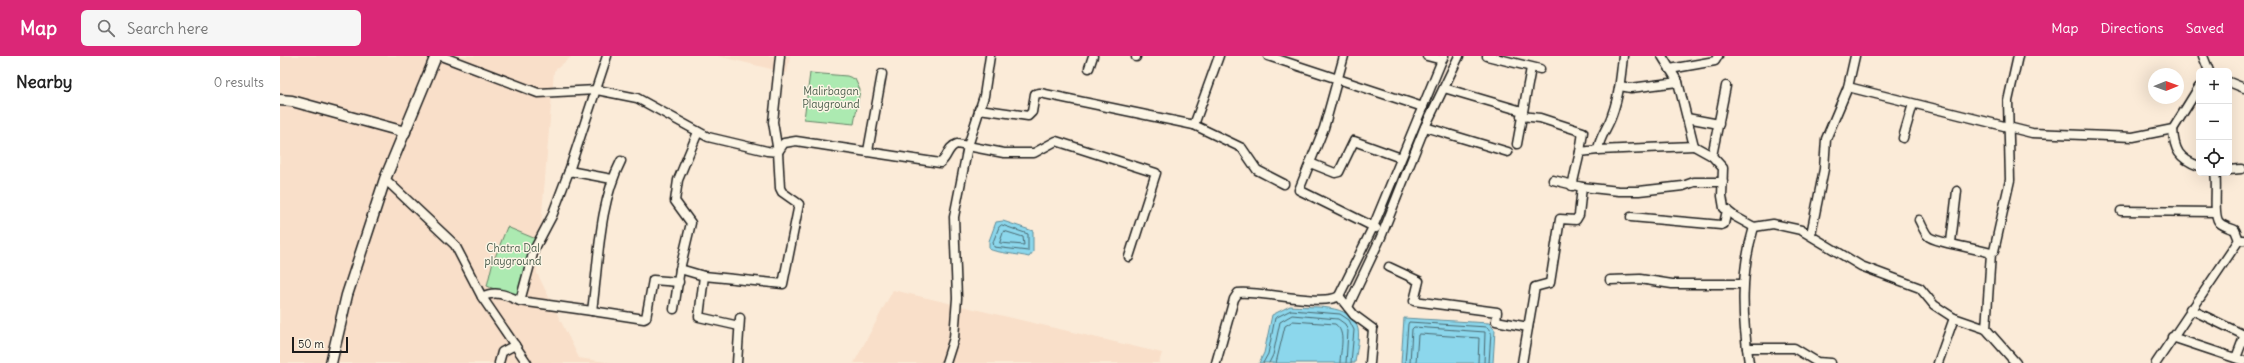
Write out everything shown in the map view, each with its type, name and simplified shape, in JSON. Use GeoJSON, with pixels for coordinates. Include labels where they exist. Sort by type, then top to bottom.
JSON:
{"type":"FeatureCollection","features":[{"type":"Feature","properties":{"kind":"main road"},"geometry":{"type":"LineString","coordinates":[[331,363],[347,295],[385,179],[436,56]]}},
{"type":"Feature","properties":{"kind":"main road"},"geometry":{"type":"LineString","coordinates":[[280,100],[292,101],[405,132]]}},
{"type":"Feature","properties":{"kind":"street"},"geometry":{"type":"LineString","coordinates":[[441,56],[538,93],[597,90],[636,98],[708,137],[767,151],[778,152]]}},
{"type":"Feature","properties":{"kind":"street"},"geometry":{"type":"LineString","coordinates":[[520,301],[534,250],[552,216],[569,171],[607,56]]}},
{"type":"Feature","properties":{"kind":"street"},"geometry":{"type":"LineString","coordinates":[[680,270],[704,276],[783,284],[799,204],[782,192],[780,188],[778,152],[773,115],[780,56]]}},
{"type":"Feature","properties":{"kind":"street"},"geometry":{"type":"LineString","coordinates":[[946,363],[954,338],[957,298],[954,217],[968,146],[984,96],[990,56]]}},
{"type":"Feature","properties":{"kind":"street"},"geometry":{"type":"LineString","coordinates":[[1089,68],[1093,56]]}},
{"type":"Feature","properties":{"kind":"street"},"geometry":{"type":"LineString","coordinates":[[1194,125],[1219,56]]}},
{"type":"Feature","properties":{"kind":"street"},"geometry":{"type":"LineString","coordinates":[[1268,56],[1423,107]]}},
{"type":"Feature","properties":{"kind":"street"},"geometry":{"type":"LineString","coordinates":[[1344,56],[1324,128],[1299,190],[1383,232]]}},
{"type":"Feature","properties":{"kind":"street"},"geometry":{"type":"LineString","coordinates":[[1216,363],[1234,299],[1238,293],[1330,299],[1339,296],[1373,226],[1443,58],[1427,56]]}},
{"type":"Feature","properties":{"kind":"street"},"geometry":{"type":"LineString","coordinates":[[1348,307],[1383,232],[1425,127],[1459,56]]}},
{"type":"Feature","properties":{"kind":"street"},"geometry":{"type":"LineString","coordinates":[[1487,56],[1536,68],[1522,114],[1517,144]]}},
{"type":"Feature","properties":{"kind":"street"},"geometry":{"type":"LineString","coordinates":[[1598,150],[1598,143],[1612,116],[1620,86],[1623,56]]}},
{"type":"Feature","properties":{"kind":"street"},"geometry":{"type":"LineString","coordinates":[[1662,56],[1678,82],[1694,146]]}},
{"type":"Feature","properties":{"kind":"street"},"geometry":{"type":"LineString","coordinates":[[1670,69],[1715,61],[1718,56]]}},
{"type":"Feature","properties":{"kind":"street"},"geometry":{"type":"LineString","coordinates":[[1810,234],[1824,169],[1826,139],[1848,87],[1855,56]]}},
{"type":"Feature","properties":{"kind":"street"},"geometry":{"type":"LineString","coordinates":[[1986,329],[1991,253],[1994,251],[2010,180],[2008,101],[2018,56]]}},
{"type":"Feature","properties":{"kind":"street"},"geometry":{"type":"LineString","coordinates":[[2204,56],[2208,68]]}},
{"type":"Feature","properties":{"kind":"street"},"geometry":{"type":"LineString","coordinates":[[868,151],[882,74]]}},
{"type":"Feature","properties":{"kind":"street"},"geometry":{"type":"LineString","coordinates":[[1620,86],[1632,88],[1678,82]]}},
{"type":"Feature","properties":{"kind":"street"},"geometry":{"type":"LineString","coordinates":[[2232,83],[2244,88]]}},
{"type":"Feature","properties":{"kind":"street"},"geometry":{"type":"LineString","coordinates":[[1712,156],[1726,86]]}},
{"type":"Feature","properties":{"kind":"street"},"geometry":{"type":"LineString","coordinates":[[1848,87],[2032,133],[2133,137],[2173,129]]}},
{"type":"Feature","properties":{"kind":"street"},"geometry":{"type":"LineString","coordinates":[[1444,88],[1522,114],[1584,132],[1572,186]]}},
{"type":"Feature","properties":{"kind":"street"},"geometry":{"type":"LineString","coordinates":[[979,109],[1028,116],[1032,112],[1035,94],[1040,93],[1194,125],[1242,148],[1257,170],[1284,184]]}},
{"type":"Feature","properties":{"kind":"street"},"geometry":{"type":"LineString","coordinates":[[2196,93],[2173,129],[2173,141],[2178,152],[2186,161],[2196,165]]}},
{"type":"Feature","properties":{"kind":"street"},"geometry":{"type":"LineString","coordinates":[[1902,138],[1913,104]]}},
{"type":"Feature","properties":{"kind":"street"},"geometry":{"type":"LineString","coordinates":[[1687,118],[1719,124]]}},
{"type":"Feature","properties":{"kind":"street"},"geometry":{"type":"LineString","coordinates":[[1425,127],[1508,152]]}},
{"type":"Feature","properties":{"kind":"street"},"geometry":{"type":"LineString","coordinates":[[674,308],[680,270],[691,222],[675,201],[678,180],[698,132]]}},
{"type":"Feature","properties":{"kind":"street"},"geometry":{"type":"LineString","coordinates":[[778,152],[784,143],[796,142],[868,151],[940,163],[953,145],[957,144],[1004,153],[1034,153],[1056,141],[1156,173],[1129,257]]}},
{"type":"Feature","properties":{"kind":"street"},"geometry":{"type":"LineString","coordinates":[[1310,163],[1335,173],[1339,172],[1354,141],[1401,158]]}},
{"type":"Feature","properties":{"kind":"street"},"geometry":{"type":"LineString","coordinates":[[1580,152],[1694,146],[1712,156],[1723,168],[1722,196],[1724,208],[1734,216],[1754,227],[1773,224],[1810,234],[1861,266],[1920,288],[1934,305],[1954,318],[1986,329],[2016,363]]}},
{"type":"Feature","properties":{"kind":"street"},"geometry":{"type":"LineString","coordinates":[[592,311],[604,206],[612,179],[621,161]]}},
{"type":"Feature","properties":{"kind":"street"},"geometry":{"type":"LineString","coordinates":[[2232,170],[2241,169]]}},
{"type":"Feature","properties":{"kind":"street"},"geometry":{"type":"LineString","coordinates":[[569,171],[612,179]]}},
{"type":"Feature","properties":{"kind":"street"},"geometry":{"type":"LineString","coordinates":[[2156,363],[2190,309],[2241,240],[2235,230],[2220,223],[2215,212],[2217,182],[2216,176]]}},
{"type":"Feature","properties":{"kind":"street"},"geometry":{"type":"LineString","coordinates":[[385,179],[455,245],[482,297],[527,363]]}},
{"type":"Feature","properties":{"kind":"street"},"geometry":{"type":"LineString","coordinates":[[1553,180],[1572,186],[1619,191],[1639,191],[1683,186],[1694,182],[1723,182]]}},
{"type":"Feature","properties":{"kind":"street"},"geometry":{"type":"LineString","coordinates":[[1522,363],[1535,286],[1550,283],[1560,219],[1578,220],[1582,187]]}},
{"type":"Feature","properties":{"kind":"street"},"geometry":{"type":"LineString","coordinates":[[1951,242],[1957,191]]}},
{"type":"Feature","properties":{"kind":"street"},"geometry":{"type":"LineString","coordinates":[[1631,217],[1721,225],[1724,224],[1727,210]]}},
{"type":"Feature","properties":{"kind":"street"},"geometry":{"type":"LineString","coordinates":[[2121,211],[2215,212]]}},
{"type":"Feature","properties":{"kind":"street"},"geometry":{"type":"LineString","coordinates":[[1919,220],[1928,236],[1934,240],[1951,242],[1991,253]]}},
{"type":"Feature","properties":{"kind":"street"},"geometry":{"type":"LineString","coordinates":[[1749,363],[1743,284],[1746,253],[1754,227]]}},
{"type":"Feature","properties":{"kind":"street"},"geometry":{"type":"LineString","coordinates":[[1389,267],[1419,280],[1414,301],[1497,312],[1496,321],[1528,327]]}},
{"type":"Feature","properties":{"kind":"street"},"geometry":{"type":"LineString","coordinates":[[704,276],[700,317],[739,322],[737,363]]}},
{"type":"Feature","properties":{"kind":"street"},"geometry":{"type":"LineString","coordinates":[[1610,280],[1640,279],[1672,284],[1743,284]]}},
{"type":"Feature","properties":{"kind":"street"},"geometry":{"type":"LineString","coordinates":[[482,297],[489,293],[501,294],[520,301],[644,319],[646,318],[653,280],[678,282]]}},
{"type":"Feature","properties":{"kind":"street"},"geometry":{"type":"LineString","coordinates":[[1339,296],[1354,315],[1373,329],[1370,363]]}},
{"type":"Feature","properties":{"kind":"street"},"geometry":{"type":"LineString","coordinates":[[2172,337],[2240,360],[2244,336],[2190,309]]}},
{"type":"Feature","properties":{"kind":"street"},"geometry":{"type":"LineString","coordinates":[[1938,363],[1954,318]]}},
{"type":"Feature","properties":{"kind":"street"},"geometry":{"type":"LineString","coordinates":[[499,363],[499,356],[502,352],[515,345]]}},
{"type":"Feature","properties":{"kind":"street"},"geometry":{"type":"LineString","coordinates":[[1747,348],[1794,348],[1817,362],[1831,363]]}},
{"type":"Feature","properties":{"kind":"shaded area"},"geometry":{"type":"Polygon","coordinates":[[[280,56],[572,56],[554,71],[537,273],[579,358],[612,363],[280,363],[280,56]]]}},
{"type":"Feature","properties":{"kind":"shaded area"},"geometry":{"type":"Polygon","coordinates":[[[718,56],[790,56],[787,73],[718,56]]]}},
{"type":"Feature","properties":{"kind":"shaded area"},"geometry":{"type":"Polygon","coordinates":[[[893,290],[1162,353],[1159,363],[854,363],[893,290]]]}},
{"type":"Feature","properties":{"kind":"green space","name":"Malirbagan Playground"},"geometry":{"type":"Polygon","coordinates":[[[810,73],[847,76],[855,79],[860,90],[854,124],[804,119],[810,73]]]}},
{"type":"Feature","properties":{"kind":"green space","name":"Chatra Dal playground"},"geometry":{"type":"Polygon","coordinates":[[[507,227],[536,239],[516,298],[487,286],[492,265],[507,227]]]}},
{"type":"Feature","properties":{"kind":"water"},"geometry":{"type":"Polygon","coordinates":[[[1003,221],[1033,231],[1033,252],[1029,257],[997,252],[989,249],[989,241],[996,222],[1003,221]]]}},
{"type":"Feature","properties":{"kind":"water"},"geometry":{"type":"Polygon","coordinates":[[[1290,306],[1330,308],[1348,314],[1354,320],[1358,329],[1355,363],[1259,363],[1264,353],[1272,315],[1290,306]]]}},
{"type":"Feature","properties":{"kind":"water"},"geometry":{"type":"Polygon","coordinates":[[[1404,318],[1489,323],[1495,330],[1493,363],[1401,363],[1404,318]]]}}]}
